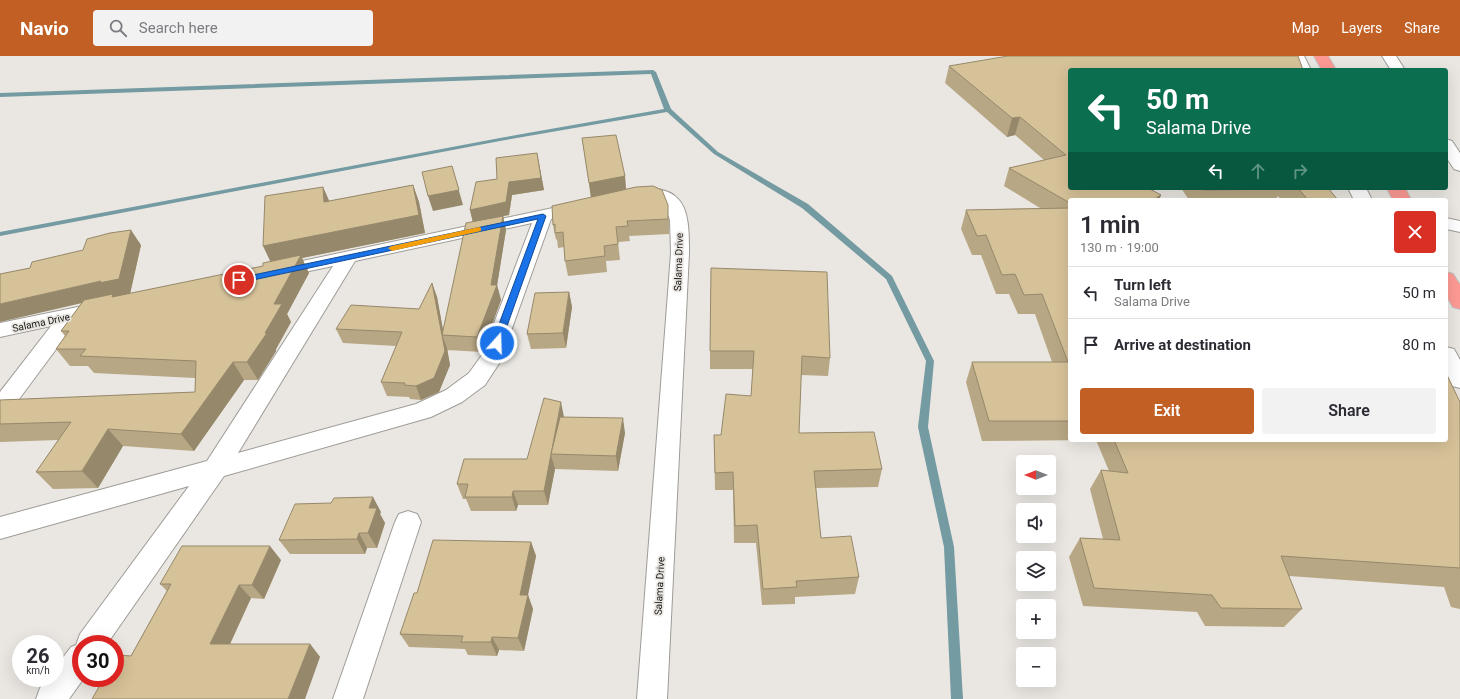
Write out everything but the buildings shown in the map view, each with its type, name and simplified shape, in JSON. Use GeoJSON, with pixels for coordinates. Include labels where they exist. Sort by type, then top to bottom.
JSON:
{"type":"FeatureCollection","features":[{"type":"Feature","properties":{"kind":"highway"},"geometry":{"type":"LineString","coordinates":[[1321,56],[1328,68]]}},
{"type":"Feature","properties":{"kind":"highway"},"geometry":{"type":"LineString","coordinates":[[1448,281],[1460,302]]}},
{"type":"Feature","properties":{"kind":"street"},"geometry":{"type":"LineString","coordinates":[[1297,56],[1303,68]]}},
{"type":"Feature","properties":{"kind":"street"},"geometry":{"type":"LineString","coordinates":[[1389,56],[1397,68]]}},
{"type":"Feature","properties":{"kind":"street"},"geometry":{"type":"LineString","coordinates":[[1448,147],[1460,166]]}},
{"type":"Feature","properties":{"kind":"street","name":"Salama Drive"},"geometry":{"type":"LineString","coordinates":[[255,277],[637,195],[656,194],[671,200],[679,220],[680,253],[652,699]]}},
{"type":"Feature","properties":{"kind":"street"},"geometry":{"type":"LineString","coordinates":[[0,528],[423,410],[454,396],[477,379],[492,357],[543,216]]}},
{"type":"Feature","properties":{"kind":"street"},"geometry":{"type":"LineString","coordinates":[[1448,224],[1460,227]]}},
{"type":"Feature","properties":{"kind":"street"},"geometry":{"type":"LineString","coordinates":[[96,635],[215,469],[347,258]]}},
{"type":"Feature","properties":{"kind":"street","name":"Salama Drive"},"geometry":{"type":"LineString","coordinates":[[0,330],[124,304]]}},
{"type":"Feature","properties":{"kind":"street"},"geometry":{"type":"LineString","coordinates":[[0,408],[70,316]]}},
{"type":"Feature","properties":{"kind":"street"},"geometry":{"type":"LineString","coordinates":[[1448,358],[1460,380]]}},
{"type":"Feature","properties":{"kind":"street"},"geometry":{"type":"LineString","coordinates":[[348,699],[408,522]]}},
{"type":"Feature","properties":{"kind":"street"},"geometry":{"type":"LineString","coordinates":[[51,699],[72,670]]}},
{"type":"Feature","properties":{"kind":"waterway"},"geometry":{"type":"LineString","coordinates":[[0,95],[653,72],[668,110]]}},
{"type":"Feature","properties":{"kind":"waterway"},"geometry":{"type":"LineString","coordinates":[[0,234],[584,124],[668,110]]}},
{"type":"Feature","properties":{"kind":"waterway"},"geometry":{"type":"LineString","coordinates":[[668,110],[716,153],[805,206],[889,278],[930,361],[923,427],[949,547],[957,699]]}},
{"type":"Feature","properties":{"kind":"slow traffic"},"geometry":{"type":"LineString","coordinates":[[392,248],[479,230]]}},
{"type":"Feature","properties":{"kind":"route"},"geometry":{"type":"LineString","coordinates":[[239,280],[543,216],[497,343]]}}]}
